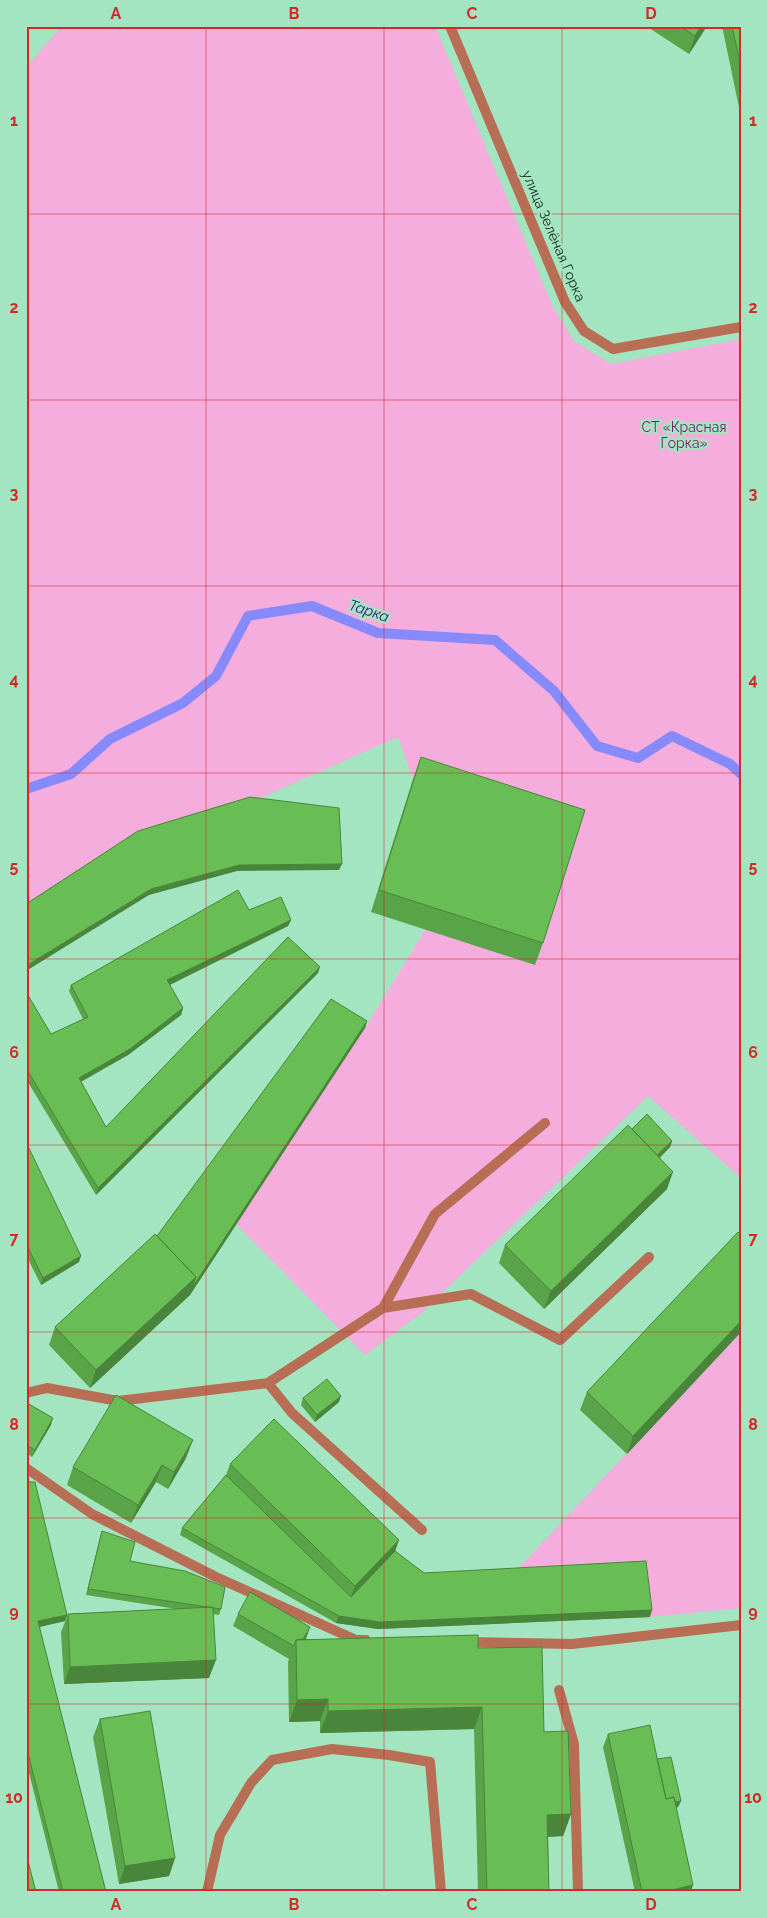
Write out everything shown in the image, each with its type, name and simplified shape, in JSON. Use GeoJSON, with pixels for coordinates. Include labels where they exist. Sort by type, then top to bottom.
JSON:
{"type":"FeatureCollection","features":[{"type":"Feature","properties":{"kind":"street","name":"улица Зелёная Горка"},"geometry":{"type":"LineString","coordinates":[[450,26],[565,302],[584,331],[613,349],[741,327]]}},
{"type":"Feature","properties":{"kind":"street"},"geometry":{"type":"LineString","coordinates":[[383,1308],[435,1214],[545,1123]]}},
{"type":"Feature","properties":{"kind":"street"},"geometry":{"type":"LineString","coordinates":[[26,1393],[47,1388],[118,1401],[268,1383],[383,1308],[471,1294],[560,1340],[649,1257]]}},
{"type":"Feature","properties":{"kind":"street"},"geometry":{"type":"LineString","coordinates":[[268,1383],[292,1413],[422,1530]]}},
{"type":"Feature","properties":{"kind":"street"},"geometry":{"type":"LineString","coordinates":[[26,1468],[92,1514],[216,1577],[356,1640],[376,1640]]}},
{"type":"Feature","properties":{"kind":"street"},"geometry":{"type":"LineString","coordinates":[[454,1642],[572,1644],[741,1625]]}},
{"type":"Feature","properties":{"kind":"street"},"geometry":{"type":"LineString","coordinates":[[559,1690],[574,1744],[578,1892]]}},
{"type":"Feature","properties":{"kind":"street"},"geometry":{"type":"LineString","coordinates":[[207,1892],[220,1835],[256,1778],[272,1760],[332,1749],[389,1755],[430,1762],[441,1892]]}},
{"type":"Feature","properties":{"kind":"green space","name":"СТ «Красная Горка»"},"geometry":{"type":"Polygon","coordinates":[[[62,26],[435,26],[552,305],[574,341],[611,364],[741,339],[741,1178],[648,1096],[419,1315],[365,1355],[236,1224],[365,1028],[425,930],[577,832],[413,779],[398,737],[247,804],[26,908],[26,74],[30,63],[62,26]]]}},
{"type":"Feature","properties":{"kind":"green space"},"geometry":{"type":"Polygon","coordinates":[[[741,1332],[741,1608],[650,1617],[643,1568],[512,1575],[741,1332]]]}},
{"type":"Feature","properties":{"kind":"building"},"geometry":{"type":"Polygon","coordinates":[[[680,26],[701,26],[695,36],[680,26]]]}},
{"type":"Feature","properties":{"kind":"building"},"geometry":{"type":"Polygon","coordinates":[[[732,26],[741,26],[741,67],[732,26]]]}},
{"type":"Feature","properties":{"kind":"building"},"geometry":{"type":"Polygon","coordinates":[[[421,757],[585,810],[543,943],[379,890],[421,757]]]}},
{"type":"Feature","properties":{"kind":"building"},"geometry":{"type":"Polygon","coordinates":[[[250,797],[339,808],[342,864],[239,865],[151,889],[26,966],[26,904],[138,831],[250,797]]]}},
{"type":"Feature","properties":{"kind":"building"},"geometry":{"type":"Polygon","coordinates":[[[238,890],[249,910],[281,897],[291,920],[167,980],[183,1008],[130,1049],[79,1078],[106,1127],[288,937],[320,967],[98,1188],[26,1068],[26,992],[51,1034],[88,1017],[71,985],[238,890]]]}},
{"type":"Feature","properties":{"kind":"building"},"geometry":{"type":"Polygon","coordinates":[[[331,999],[367,1021],[192,1288],[196,1277],[157,1236],[331,999]]]}},
{"type":"Feature","properties":{"kind":"building"},"geometry":{"type":"Polygon","coordinates":[[[647,1114],[672,1141],[657,1155],[632,1129],[647,1114]]]}},
{"type":"Feature","properties":{"kind":"building"},"geometry":{"type":"Polygon","coordinates":[[[628,1125],[673,1172],[551,1291],[505,1245],[628,1125]]]}},
{"type":"Feature","properties":{"kind":"building"},"geometry":{"type":"Polygon","coordinates":[[[26,1142],[81,1256],[43,1278],[26,1243],[26,1142]]]}},
{"type":"Feature","properties":{"kind":"building"},"geometry":{"type":"Polygon","coordinates":[[[738,1232],[741,1235],[741,1321],[633,1436],[587,1392],[738,1232]]]}},
{"type":"Feature","properties":{"kind":"building"},"geometry":{"type":"Polygon","coordinates":[[[155,1234],[196,1277],[96,1370],[55,1327],[155,1234]]]}},
{"type":"Feature","properties":{"kind":"building"},"geometry":{"type":"Polygon","coordinates":[[[327,1379],[341,1396],[317,1415],[303,1398],[327,1379]]]}},
{"type":"Feature","properties":{"kind":"building"},"geometry":{"type":"Polygon","coordinates":[[[116,1395],[193,1440],[174,1472],[162,1465],[138,1505],[73,1467],[116,1395]]]}},
{"type":"Feature","properties":{"kind":"building"},"geometry":{"type":"Polygon","coordinates":[[[27,1403],[53,1418],[35,1450],[26,1445],[27,1403]]]}},
{"type":"Feature","properties":{"kind":"building"},"geometry":{"type":"Polygon","coordinates":[[[274,1419],[399,1540],[355,1586],[230,1464],[274,1419]]]}},
{"type":"Feature","properties":{"kind":"building"},"geometry":{"type":"Polygon","coordinates":[[[226,1475],[351,1597],[395,1551],[424,1573],[646,1561],[652,1610],[380,1622],[339,1616],[182,1528],[226,1475]]]}},
{"type":"Feature","properties":{"kind":"building"},"geometry":{"type":"Polygon","coordinates":[[[26,1482],[35,1482],[67,1615],[38,1621],[106,1892],[63,1892],[26,1745],[26,1482]]]}},
{"type":"Feature","properties":{"kind":"building"},"geometry":{"type":"Polygon","coordinates":[[[102,1531],[135,1542],[130,1561],[185,1571],[225,1587],[221,1609],[88,1589],[102,1531]]]}},
{"type":"Feature","properties":{"kind":"building"},"geometry":{"type":"Polygon","coordinates":[[[250,1592],[310,1627],[303,1639],[296,1640],[294,1646],[238,1614],[250,1592]]]}},
{"type":"Feature","properties":{"kind":"building"},"geometry":{"type":"Polygon","coordinates":[[[213,1607],[216,1660],[70,1667],[68,1614],[213,1607]]]}},
{"type":"Feature","properties":{"kind":"building"},"geometry":{"type":"Polygon","coordinates":[[[478,1635],[478,1648],[542,1647],[544,1732],[568,1731],[571,1814],[547,1815],[549,1892],[487,1892],[482,1707],[328,1711],[328,1699],[297,1700],[296,1640],[478,1635]]]}},
{"type":"Feature","properties":{"kind":"building"},"geometry":{"type":"Polygon","coordinates":[[[150,1711],[175,1858],[125,1866],[100,1719],[150,1711]]]}},
{"type":"Feature","properties":{"kind":"building"},"geometry":{"type":"Polygon","coordinates":[[[650,1725],[666,1799],[674,1797],[693,1885],[663,1892],[642,1892],[608,1734],[650,1725]]]}},
{"type":"Feature","properties":{"kind":"building"},"geometry":{"type":"Polygon","coordinates":[[[671,1757],[681,1801],[675,1802],[674,1797],[666,1799],[657,1759],[671,1757]]]}},
{"type":"Feature","properties":{"kind":"building"},"geometry":{"type":"Polygon","coordinates":[[[26,1853],[36,1892],[26,1892],[26,1853]]]}},
{"type":"Feature","properties":{"kind":"waterway","name":"Тарка"},"geometry":{"type":"LineString","coordinates":[[26,789],[71,774],[110,739],[183,703],[216,676],[248,616],[312,606],[378,633],[495,640],[554,691],[597,746],[638,758],[672,736],[730,764],[741,774]]}}]}
